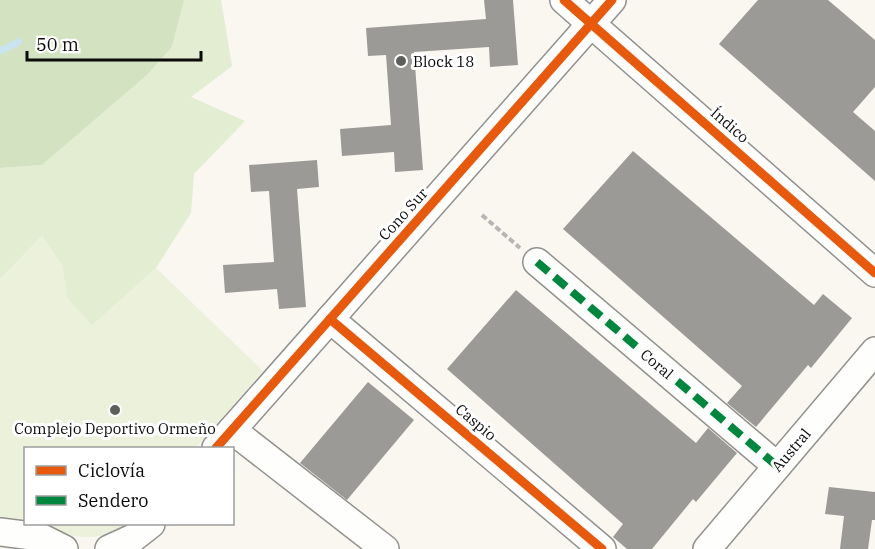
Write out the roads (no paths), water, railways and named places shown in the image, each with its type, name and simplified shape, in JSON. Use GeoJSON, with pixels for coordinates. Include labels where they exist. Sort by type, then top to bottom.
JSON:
{"type":"FeatureCollection","features":[{"type":"Feature","properties":{"kind":"street","name":"Índico"},"geometry":{"type":"LineString","coordinates":[[564,0],[875,273]]}},
{"type":"Feature","properties":{"kind":"street","name":"Cono Sur"},"geometry":{"type":"LineString","coordinates":[[224,439],[612,0]]}},
{"type":"Feature","properties":{"kind":"street","name":"Coral"},"geometry":{"type":"LineString","coordinates":[[537,262],[777,466]]}},
{"type":"Feature","properties":{"kind":"street","name":"Caspio"},"geometry":{"type":"LineString","coordinates":[[330,320],[602,549]]}},
{"type":"Feature","properties":{"kind":"street","name":"Austral"},"geometry":{"type":"LineString","coordinates":[[706,549],[875,351]]}},
{"type":"Feature","properties":{"kind":"street"},"geometry":{"type":"LineString","coordinates":[[224,439],[385,549]]}},
{"type":"Feature","properties":{"kind":"street"},"geometry":{"type":"LineString","coordinates":[[109,549],[133,538],[150,525]]}},
{"type":"Feature","properties":{"kind":"street"},"geometry":{"type":"LineString","coordinates":[[0,532],[40,537],[64,549]]}},
{"type":"Feature","properties":{"kind":"waterway"},"geometry":{"type":"LineString","coordinates":[[0,51],[19,42]]}},
{"type":"Feature","properties":{"kind":"place","name":"Block 18"},"geometry":{"type":"Point","coordinates":[401,61]}},
{"type":"Feature","properties":{"kind":"place","name":"Complejo Deportivo Ormeño"},"geometry":{"type":"Point","coordinates":[115,410]}}]}
